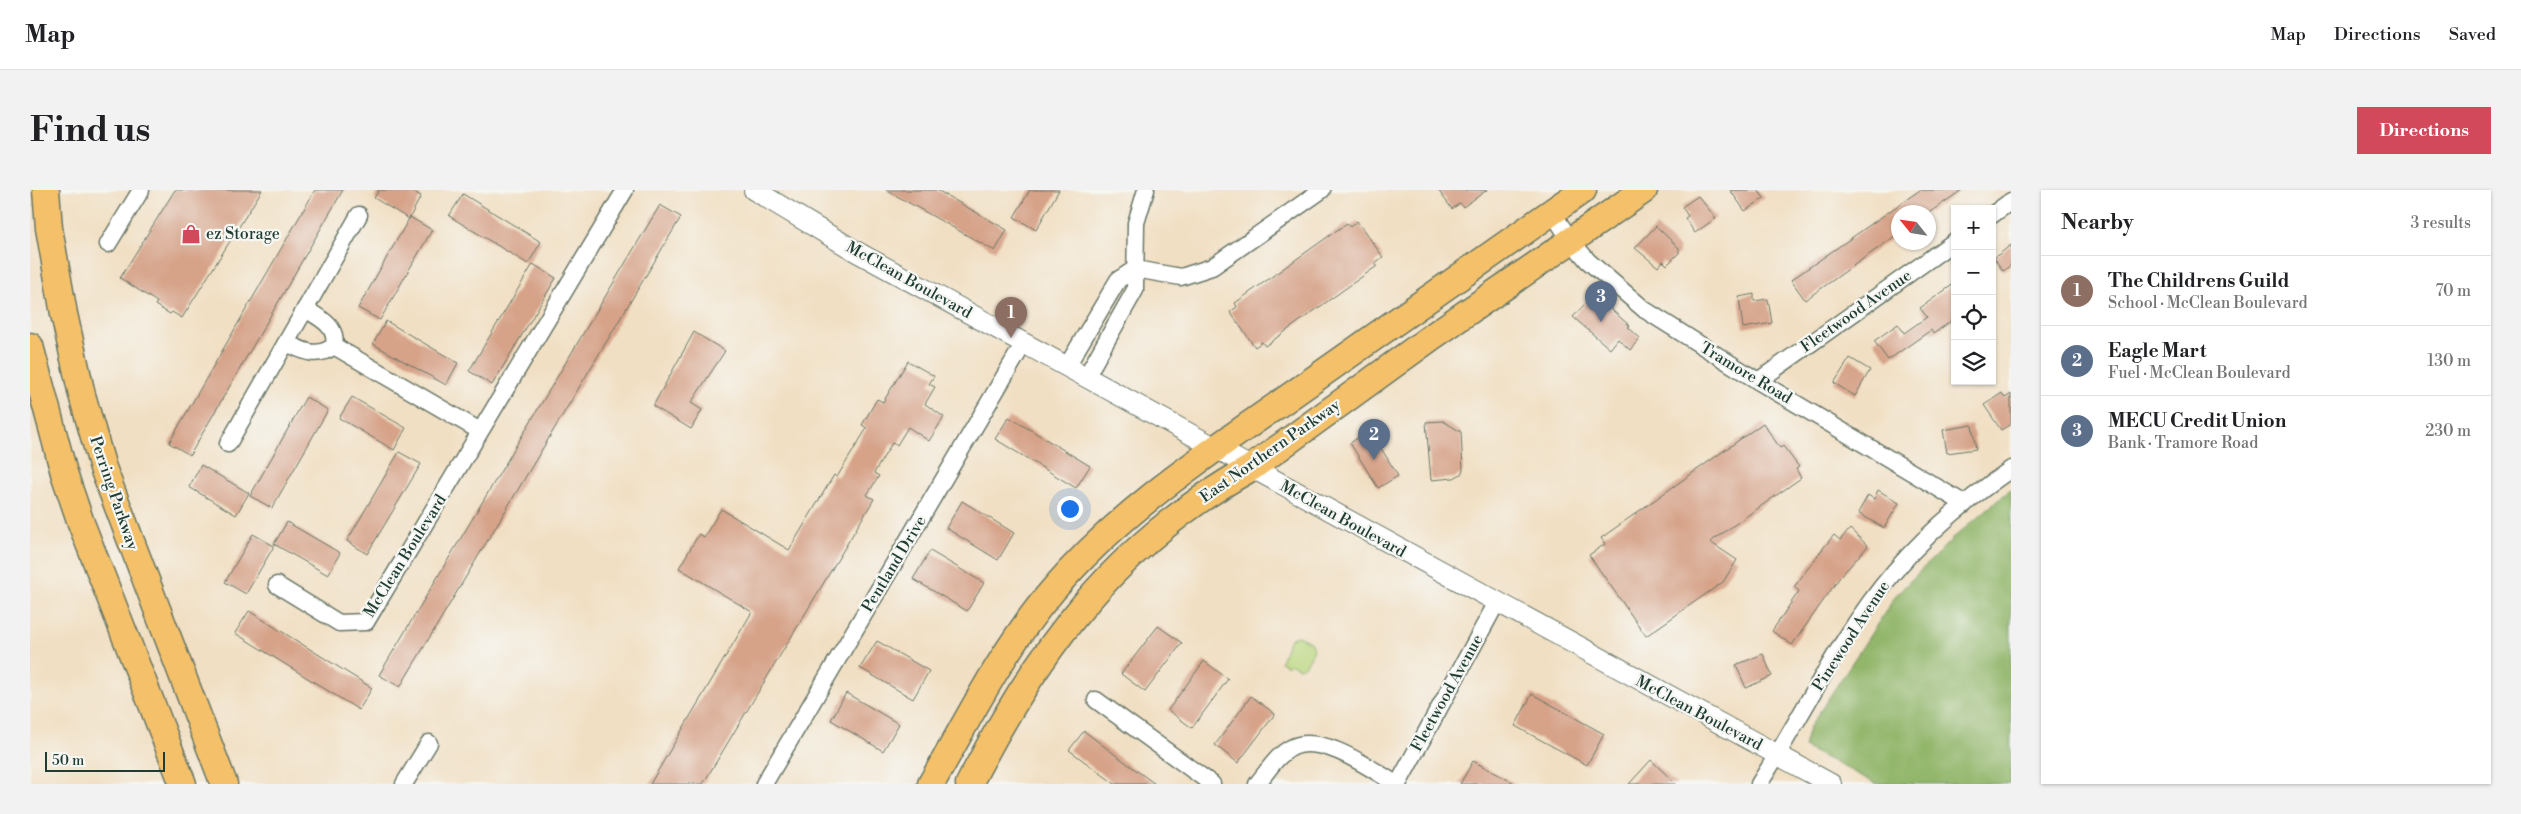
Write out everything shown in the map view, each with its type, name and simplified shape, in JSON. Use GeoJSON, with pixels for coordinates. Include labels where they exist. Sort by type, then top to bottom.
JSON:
{"type":"FeatureCollection","features":[{"type":"Feature","properties":{"kind":"main road","name":"Perring Parkway"},"geometry":{"type":"LineString","coordinates":[[46,190],[50,228],[64,314],[82,395],[103,468],[224,784]]}},
{"type":"Feature","properties":{"kind":"main road","name":"East Northern Parkway"},"geometry":{"type":"LineString","coordinates":[[932,784],[1015,640],[1053,590],[1091,549],[1132,511],[1215,448],[1583,190]]}},
{"type":"Feature","properties":{"kind":"main road","name":"East Northern Parkway"},"geometry":{"type":"LineString","coordinates":[[969,784],[1028,679],[1072,617],[1104,580],[1144,543],[1223,484],[1251,468],[1433,336],[1644,190]]}},
{"type":"Feature","properties":{"kind":"main road"},"geometry":{"type":"LineString","coordinates":[[30,346],[64,472],[81,523],[183,784]]}},
{"type":"Feature","properties":{"kind":"street"},"geometry":{"type":"LineString","coordinates":[[108,244],[141,190]]}},
{"type":"Feature","properties":{"kind":"street","name":"McClean Boulevard"},"geometry":{"type":"LineString","coordinates":[[277,585],[339,623],[366,622],[625,190]]}},
{"type":"Feature","properties":{"kind":"street"},"geometry":{"type":"LineString","coordinates":[[1086,376],[1135,290],[1136,223],[1146,190]]}},
{"type":"Feature","properties":{"kind":"street"},"geometry":{"type":"LineString","coordinates":[[1068,366],[1118,280],[1135,269],[1181,277],[1212,268],[1322,190]]}},
{"type":"Feature","properties":{"kind":"street","name":"McClean Boulevard"},"geometry":{"type":"LineString","coordinates":[[758,191],[857,252],[1831,784]]}},
{"type":"Feature","properties":{"kind":"street"},"geometry":{"type":"LineString","coordinates":[[1996,212],[2011,201]]}},
{"type":"Feature","properties":{"kind":"street","name":"Tramore Road"},"geometry":{"type":"LineString","coordinates":[[1552,212],[1571,241],[1588,261],[1645,310],[1758,381],[1965,504]]}},
{"type":"Feature","properties":{"kind":"street"},"geometry":{"type":"LineString","coordinates":[[228,444],[359,215]]}},
{"type":"Feature","properties":{"kind":"street","name":"Fleetwood Avenue"},"geometry":{"type":"LineString","coordinates":[[1758,381],[1951,244]]}},
{"type":"Feature","properties":{"kind":"street"},"geometry":{"type":"LineString","coordinates":[[286,342],[316,354],[325,352],[334,346],[335,338],[332,329],[325,321],[305,309]]}},
{"type":"Feature","properties":{"kind":"street","name":"Pentland Drive"},"geometry":{"type":"LineString","coordinates":[[764,784],[1024,343]]}},
{"type":"Feature","properties":{"kind":"street"},"geometry":{"type":"LineString","coordinates":[[334,346],[480,431]]}},
{"type":"Feature","properties":{"kind":"street","name":"Pinewood Avenue"},"geometry":{"type":"LineString","coordinates":[[1759,784],[1854,625],[1893,573],[1929,536],[1965,504],[2011,469]]}},
{"type":"Feature","properties":{"kind":"street","name":"Fleetwood Avenue"},"geometry":{"type":"LineString","coordinates":[[1397,784],[1497,602]]}},
{"type":"Feature","properties":{"kind":"street"},"geometry":{"type":"LineString","coordinates":[[1096,700],[1212,784]]}},
{"type":"Feature","properties":{"kind":"street"},"geometry":{"type":"LineString","coordinates":[[404,784],[429,743]]}},
{"type":"Feature","properties":{"kind":"street"},"geometry":{"type":"LineString","coordinates":[[1257,784],[1283,754],[1291,748],[1302,744],[1328,747],[1397,784]]}},
{"type":"Feature","properties":{"kind":"green space"},"geometry":{"type":"Polygon","coordinates":[[[2011,489],[2011,784],[1877,784],[1804,747],[1809,728],[1897,594],[1952,539],[2011,489]]]}},
{"type":"Feature","properties":{"kind":"green space"},"geometry":{"type":"Polygon","coordinates":[[[1298,636],[1310,642],[1314,650],[1306,665],[1299,668],[1290,663],[1288,666],[1280,662],[1291,638],[1298,636]]]}},
{"type":"Feature","properties":{"kind":"building","name":"ez Storage"},"geometry":{"type":"Polygon","coordinates":[[[175,190],[262,190],[182,318],[172,312],[170,314],[155,305],[157,302],[120,278],[175,190]]]}},
{"type":"Feature","properties":{"kind":"building"},"geometry":{"type":"Polygon","coordinates":[[[315,190],[343,190],[190,455],[169,443],[315,190]]]}},
{"type":"Feature","properties":{"kind":"building"},"geometry":{"type":"Polygon","coordinates":[[[379,190],[410,190],[421,196],[409,219],[374,198],[379,190]]]}},
{"type":"Feature","properties":{"kind":"building"},"geometry":{"type":"Polygon","coordinates":[[[886,190],[937,190],[1007,230],[995,251],[886,190]]]}},
{"type":"Feature","properties":{"kind":"building"},"geometry":{"type":"Polygon","coordinates":[[[1030,190],[1059,190],[1036,230],[1014,217],[1030,190]]]}},
{"type":"Feature","properties":{"kind":"building"},"geometry":{"type":"Polygon","coordinates":[[[1438,190],[1487,190],[1463,207],[1460,203],[1452,209],[1438,190]]]}},
{"type":"Feature","properties":{"kind":"building"},"geometry":{"type":"Polygon","coordinates":[[[1730,190],[1758,190],[1764,198],[1745,211],[1730,190]]]}},
{"type":"Feature","properties":{"kind":"building"},"geometry":{"type":"Polygon","coordinates":[[[1920,190],[1962,190],[1936,208],[1936,205],[1898,205],[1920,190]]]}},
{"type":"Feature","properties":{"kind":"building"},"geometry":{"type":"Polygon","coordinates":[[[463,194],[541,242],[528,264],[449,216],[463,194]]]}},
{"type":"Feature","properties":{"kind":"building"},"geometry":{"type":"Polygon","coordinates":[[[1698,196],[1716,218],[1695,233],[1685,218],[1688,216],[1682,207],[1698,196]]]}},
{"type":"Feature","properties":{"kind":"building"},"geometry":{"type":"Polygon","coordinates":[[[660,205],[681,217],[400,687],[379,675],[660,205]]]}},
{"type":"Feature","properties":{"kind":"building"},"geometry":{"type":"Polygon","coordinates":[[[1891,210],[1891,239],[1805,300],[1791,280],[1891,210]]]}},
{"type":"Feature","properties":{"kind":"building"},"geometry":{"type":"Polygon","coordinates":[[[410,217],[432,230],[380,320],[358,308],[410,217]]]}},
{"type":"Feature","properties":{"kind":"building"},"geometry":{"type":"Polygon","coordinates":[[[1357,221],[1383,257],[1375,263],[1377,266],[1265,346],[1262,342],[1255,347],[1230,312],[1237,307],[1235,303],[1347,223],[1350,227],[1357,221]]]}},
{"type":"Feature","properties":{"kind":"building"},"geometry":{"type":"Polygon","coordinates":[[[1656,226],[1679,248],[1679,253],[1667,265],[1663,261],[1658,267],[1635,248],[1656,226]]]}},
{"type":"Feature","properties":{"kind":"building"},"geometry":{"type":"Polygon","coordinates":[[[2011,245],[2011,265],[2003,271],[1996,261],[1996,256],[2011,245]]]}},
{"type":"Feature","properties":{"kind":"building"},"geometry":{"type":"Polygon","coordinates":[[[533,264],[556,278],[492,385],[469,371],[533,264]]]}},
{"type":"Feature","properties":{"kind":"building"},"geometry":{"type":"Polygon","coordinates":[[[1951,286],[1951,321],[1933,334],[1931,330],[1888,360],[1874,341],[1898,324],[1904,333],[1927,317],[1920,308],[1951,286]]]}},
{"type":"Feature","properties":{"kind":"building"},"geometry":{"type":"Polygon","coordinates":[[[1594,294],[1630,326],[1628,327],[1640,338],[1630,350],[1618,339],[1610,349],[1573,317],[1594,294]]]}},
{"type":"Feature","properties":{"kind":"building"},"geometry":{"type":"Polygon","coordinates":[[[1754,294],[1754,301],[1768,299],[1772,323],[1743,328],[1739,297],[1754,294]]]}},
{"type":"Feature","properties":{"kind":"building"},"geometry":{"type":"Polygon","coordinates":[[[386,321],[458,363],[446,385],[373,344],[386,321]]]}},
{"type":"Feature","properties":{"kind":"building"},"geometry":{"type":"Polygon","coordinates":[[[694,332],[725,351],[691,403],[702,410],[691,429],[653,406],[694,332]]]}},
{"type":"Feature","properties":{"kind":"building"},"geometry":{"type":"Polygon","coordinates":[[[1850,358],[1870,370],[1855,396],[1834,383],[1850,358]]]}},
{"type":"Feature","properties":{"kind":"building"},"geometry":{"type":"Polygon","coordinates":[[[908,361],[934,376],[929,384],[935,387],[925,404],[944,417],[929,441],[908,427],[897,445],[892,443],[874,473],[879,476],[867,495],[874,499],[703,784],[650,784],[752,612],[679,568],[699,534],[704,537],[721,509],[789,550],[834,475],[837,477],[867,428],[862,425],[877,399],[883,402],[908,361]]]}},
{"type":"Feature","properties":{"kind":"building"},"geometry":{"type":"Polygon","coordinates":[[[2002,393],[2005,398],[2011,394],[2011,424],[2001,430],[1984,405],[2002,393]]]}},
{"type":"Feature","properties":{"kind":"building"},"geometry":{"type":"Polygon","coordinates":[[[306,397],[328,410],[272,508],[250,496],[306,397]]]}},
{"type":"Feature","properties":{"kind":"building"},"geometry":{"type":"Polygon","coordinates":[[[352,397],[406,428],[394,450],[339,418],[352,397]]]}},
{"type":"Feature","properties":{"kind":"building"},"geometry":{"type":"Polygon","coordinates":[[[1009,417],[1090,466],[1076,488],[995,439],[1009,417]]]}},
{"type":"Feature","properties":{"kind":"building"},"geometry":{"type":"Polygon","coordinates":[[[1443,421],[1461,432],[1463,470],[1461,474],[1454,478],[1431,480],[1426,422],[1443,421]]]}},
{"type":"Feature","properties":{"kind":"building"},"geometry":{"type":"Polygon","coordinates":[[[1763,423],[1780,448],[1783,446],[1799,467],[1796,469],[1801,478],[1710,542],[1737,560],[1723,582],[1646,636],[1589,555],[1605,544],[1601,538],[1763,423]]]}},
{"type":"Feature","properties":{"kind":"building"},"geometry":{"type":"Polygon","coordinates":[[[1972,425],[1976,449],[1947,453],[1943,430],[1972,425]]]}},
{"type":"Feature","properties":{"kind":"building"},"geometry":{"type":"Polygon","coordinates":[[[1370,430],[1398,476],[1378,488],[1350,443],[1370,430]]]}},
{"type":"Feature","properties":{"kind":"building"},"geometry":{"type":"Polygon","coordinates":[[[399,452],[421,464],[367,554],[347,541],[399,452]]]}},
{"type":"Feature","properties":{"kind":"building"},"geometry":{"type":"Polygon","coordinates":[[[201,465],[249,493],[236,515],[189,487],[201,465]]]}},
{"type":"Feature","properties":{"kind":"building"},"geometry":{"type":"Polygon","coordinates":[[[1878,490],[1899,503],[1884,528],[1858,513],[1868,495],[1874,499],[1878,490]]]}},
{"type":"Feature","properties":{"kind":"building"},"geometry":{"type":"Polygon","coordinates":[[[962,501],[1014,533],[998,560],[946,528],[962,501]]]}},
{"type":"Feature","properties":{"kind":"building"},"geometry":{"type":"Polygon","coordinates":[[[287,522],[340,553],[328,575],[274,544],[287,522]]]}},
{"type":"Feature","properties":{"kind":"building"},"geometry":{"type":"Polygon","coordinates":[[[1850,529],[1868,546],[1840,577],[1792,645],[1772,631],[1799,591],[1794,587],[1834,535],[1840,540],[1850,529]]]}},
{"type":"Feature","properties":{"kind":"building"},"geometry":{"type":"Polygon","coordinates":[[[253,534],[274,546],[246,594],[225,582],[253,534]]]}},
{"type":"Feature","properties":{"kind":"building"},"geometry":{"type":"Polygon","coordinates":[[[930,551],[984,583],[967,611],[913,579],[930,551]]]}},
{"type":"Feature","properties":{"kind":"building"},"geometry":{"type":"Polygon","coordinates":[[[249,611],[372,688],[359,710],[235,633],[249,611]]]}},
{"type":"Feature","properties":{"kind":"building"},"geometry":{"type":"Polygon","coordinates":[[[1158,626],[1182,643],[1145,692],[1121,674],[1158,626]]]}},
{"type":"Feature","properties":{"kind":"building"},"geometry":{"type":"Polygon","coordinates":[[[877,641],[929,671],[913,699],[860,668],[877,641]]]}},
{"type":"Feature","properties":{"kind":"building"},"geometry":{"type":"Polygon","coordinates":[[[1763,654],[1772,676],[1746,688],[1736,665],[1763,654]]]}},
{"type":"Feature","properties":{"kind":"building"},"geometry":{"type":"Polygon","coordinates":[[[1204,661],[1228,679],[1192,728],[1168,710],[1204,661]]]}},
{"type":"Feature","properties":{"kind":"building"},"geometry":{"type":"Polygon","coordinates":[[[846,693],[899,724],[883,751],[831,720],[846,693]]]}},
{"type":"Feature","properties":{"kind":"building"},"geometry":{"type":"Polygon","coordinates":[[[1532,694],[1604,734],[1587,765],[1515,726],[1532,694]]]}},
{"type":"Feature","properties":{"kind":"building"},"geometry":{"type":"Polygon","coordinates":[[[1251,696],[1275,714],[1238,763],[1215,745],[1251,696]]]}},
{"type":"Feature","properties":{"kind":"building"},"geometry":{"type":"Polygon","coordinates":[[[1084,731],[1155,784],[1115,784],[1069,750],[1084,731]]]}},
{"type":"Feature","properties":{"kind":"building"},"geometry":{"type":"Polygon","coordinates":[[[1651,760],[1676,784],[1629,784],[1651,760]]]}},
{"type":"Feature","properties":{"kind":"building"},"geometry":{"type":"Polygon","coordinates":[[[1473,761],[1516,784],[1460,784],[1473,761]]]}},
{"type":"Feature","properties":{"kind":"place","name":"ez Storage"},"geometry":{"type":"Point","coordinates":[191,234]}},
{"type":"Feature","properties":{"kind":"place","name":"MECU Credit Union"},"geometry":{"type":"Point","coordinates":[1601,322]}},
{"type":"Feature","properties":{"kind":"place","name":"The Childrens Guild"},"geometry":{"type":"Point","coordinates":[1011,338]}},
{"type":"Feature","properties":{"kind":"place","name":"Eagle Mart"},"geometry":{"type":"Point","coordinates":[1374,460]}}]}
